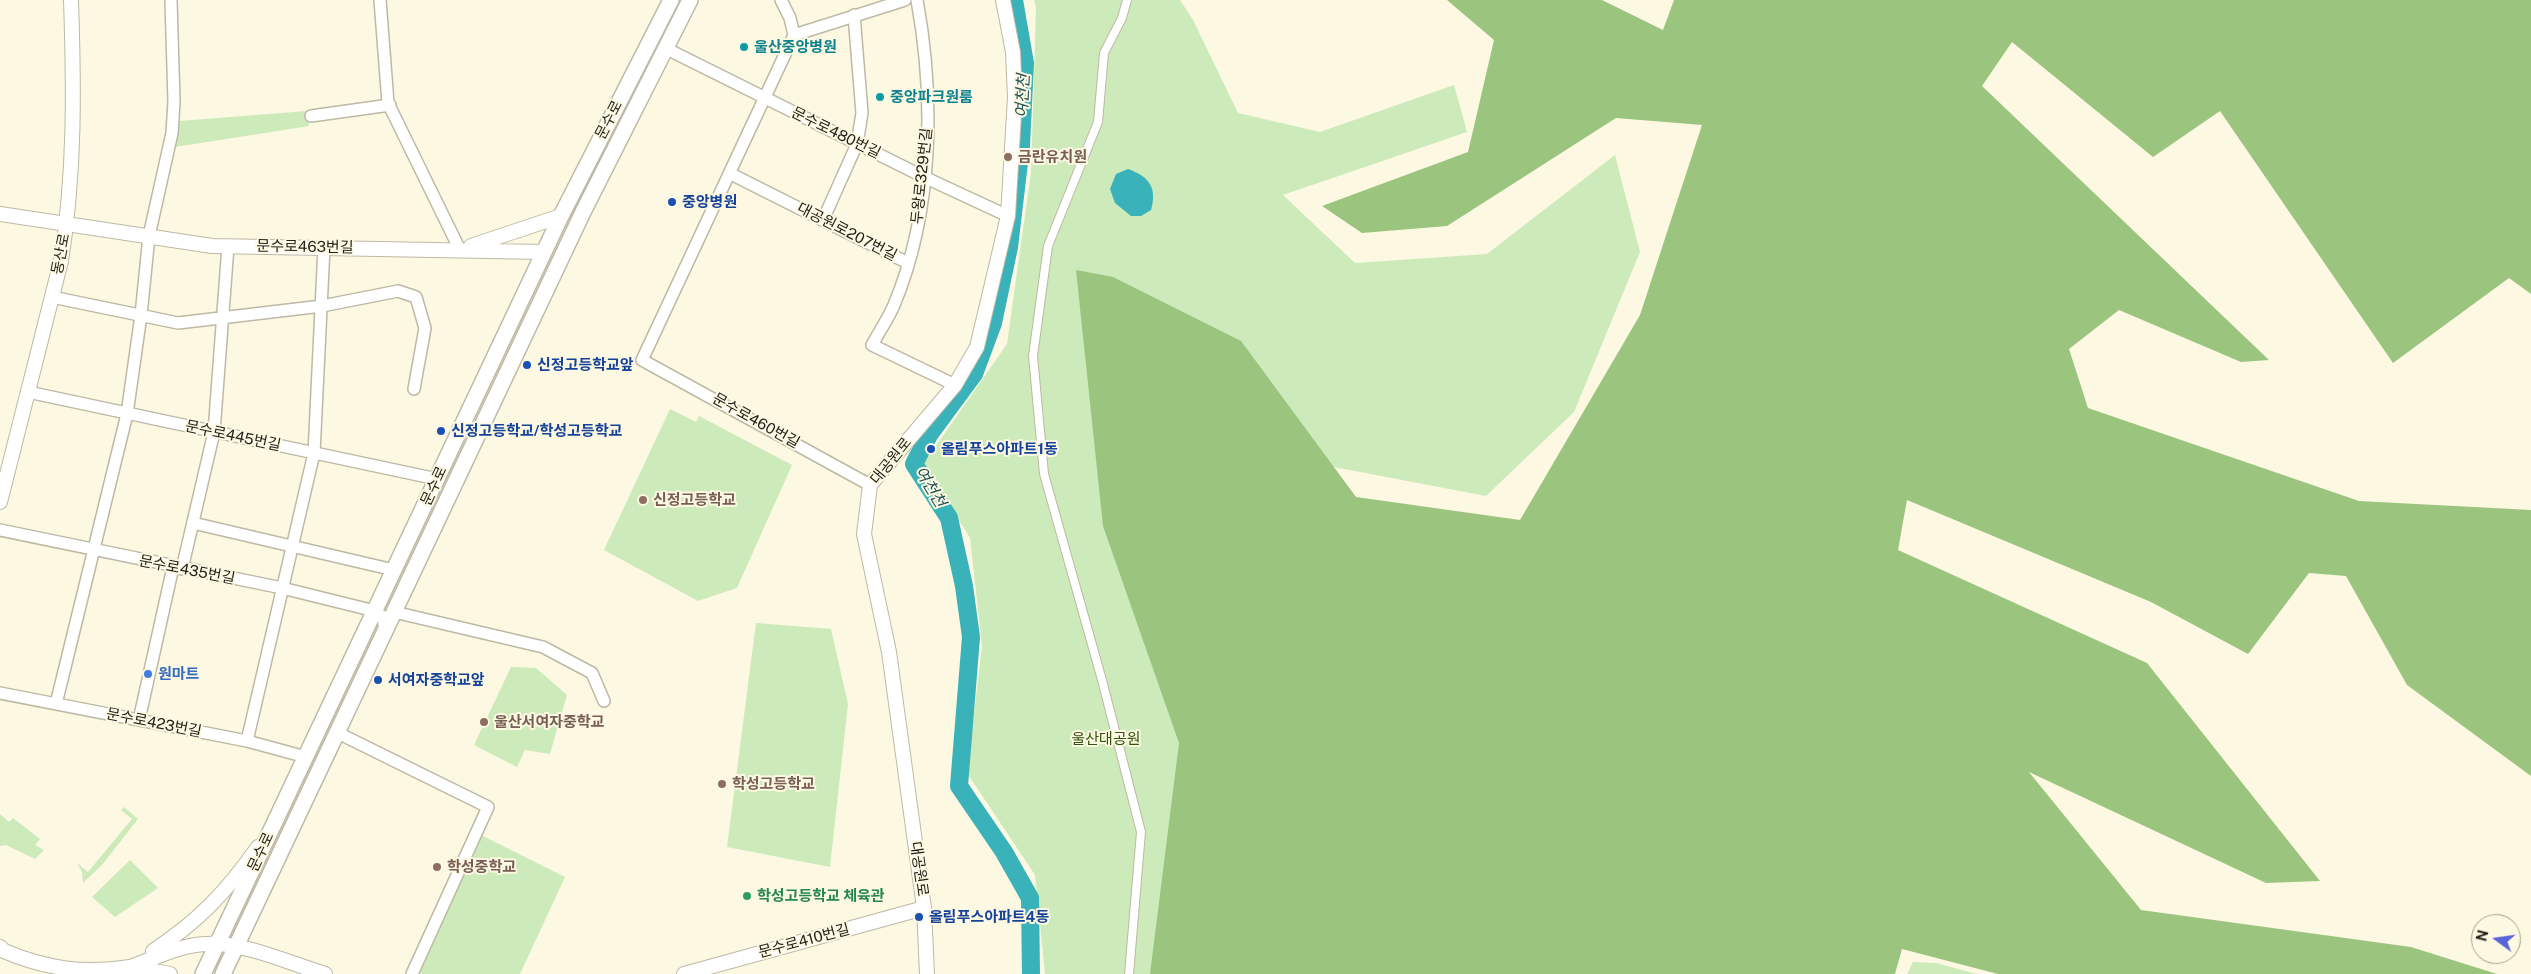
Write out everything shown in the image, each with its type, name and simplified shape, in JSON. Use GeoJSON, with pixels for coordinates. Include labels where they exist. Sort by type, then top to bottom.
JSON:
{"type":"FeatureCollection","features":[{"type":"Feature","properties":{"kind":"main road","name":"문수로"},"geometry":{"type":"LineString","coordinates":[[202,974],[218,944],[561,216],[671,0]]}},
{"type":"Feature","properties":{"kind":"main road","name":"문수로"},"geometry":{"type":"LineString","coordinates":[[223,974],[544,293],[690,0]]}},
{"type":"Feature","properties":{"kind":"main road"},"geometry":{"type":"LineString","coordinates":[[544,293],[550,267],[544,252],[562,245],[571,237]]}},
{"type":"Feature","properties":{"kind":"main road"},"geometry":{"type":"LineString","coordinates":[[509,325],[521,307],[528,308],[531,314],[526,332]]}},
{"type":"Feature","properties":{"kind":"main road"},"geometry":{"type":"LineString","coordinates":[[410,536],[406,552],[408,561],[416,559],[426,544]]}},
{"type":"Feature","properties":{"kind":"street","name":"동산로"},"geometry":{"type":"LineString","coordinates":[[0,502],[52,297],[67,223],[74,144],[71,0]]}},
{"type":"Feature","properties":{"kind":"street"},"geometry":{"type":"LineString","coordinates":[[56,704],[92,550],[127,414],[141,315],[149,236],[172,133],[174,102],[171,0]]}},
{"type":"Feature","properties":{"kind":"street"},"geometry":{"type":"LineString","coordinates":[[380,0],[390,105],[460,250],[561,216]]}},
{"type":"Feature","properties":{"kind":"street"},"geometry":{"type":"LineString","coordinates":[[731,174],[794,35],[790,18],[781,0]]}},
{"type":"Feature","properties":{"kind":"street"},"geometry":{"type":"LineString","coordinates":[[794,35],[905,0]]}},
{"type":"Feature","properties":{"kind":"street","name":"두왕로329번길"},"geometry":{"type":"LineString","coordinates":[[908,263],[920,219],[929,112],[925,45],[917,0]]}},
{"type":"Feature","properties":{"kind":"street","name":"대공원로"},"geometry":{"type":"LineString","coordinates":[[927,974],[924,908],[889,652],[864,534],[870,485],[955,385],[977,347],[1008,216],[1015,97],[1013,52],[1003,0]]}},
{"type":"Feature","properties":{"kind":"street"},"geometry":{"type":"LineString","coordinates":[[1127,0],[1122,18],[1104,53],[1098,122],[1048,246],[1033,356],[1044,474],[1102,680],[1141,832],[1129,974]]}},
{"type":"Feature","properties":{"kind":"street"},"geometry":{"type":"LineString","coordinates":[[823,220],[857,144],[862,113],[854,15]]}},
{"type":"Feature","properties":{"kind":"street","name":"문수로480번길"},"geometry":{"type":"LineString","coordinates":[[665,48],[924,177],[1008,216]]}},
{"type":"Feature","properties":{"kind":"street"},"geometry":{"type":"LineString","coordinates":[[311,116],[390,105]]}},
{"type":"Feature","properties":{"kind":"street","name":"대공원로207번길"},"geometry":{"type":"LineString","coordinates":[[731,174],[908,263],[894,305],[872,345],[955,385]]}},
{"type":"Feature","properties":{"kind":"street","name":"문수로460번길"},"geometry":{"type":"LineString","coordinates":[[731,174],[642,360],[870,485]]}},
{"type":"Feature","properties":{"kind":"street","name":"문수로463번길"},"geometry":{"type":"LineString","coordinates":[[0,214],[228,246],[544,252]]}},
{"type":"Feature","properties":{"kind":"street"},"geometry":{"type":"LineString","coordinates":[[139,720],[178,568],[193,523],[214,432],[228,246]]}},
{"type":"Feature","properties":{"kind":"street"},"geometry":{"type":"LineString","coordinates":[[247,741],[314,453],[324,247]]}},
{"type":"Feature","properties":{"kind":"street"},"geometry":{"type":"LineString","coordinates":[[52,297],[178,323],[322,306],[398,291],[416,297],[424,328],[414,389]]}},
{"type":"Feature","properties":{"kind":"street","name":"문수로445번길"},"geometry":{"type":"LineString","coordinates":[[28,392],[437,478]]}},
{"type":"Feature","properties":{"kind":"street"},"geometry":{"type":"LineString","coordinates":[[193,523],[394,570]]}},
{"type":"Feature","properties":{"kind":"street","name":"문수로435번길"},"geometry":{"type":"LineString","coordinates":[[0,530],[282,588],[374,612]]}},
{"type":"Feature","properties":{"kind":"street"},"geometry":{"type":"LineString","coordinates":[[374,612],[384,619],[384,633]]}},
{"type":"Feature","properties":{"kind":"street"},"geometry":{"type":"LineString","coordinates":[[394,612],[543,647],[592,673],[604,701]]}},
{"type":"Feature","properties":{"kind":"street","name":"문수로423번길"},"geometry":{"type":"LineString","coordinates":[[0,693],[247,741],[306,757]]}},
{"type":"Feature","properties":{"kind":"street"},"geometry":{"type":"LineString","coordinates":[[338,732],[488,807],[412,974]]}},
{"type":"Feature","properties":{"kind":"street"},"geometry":{"type":"LineString","coordinates":[[130,967],[180,934],[211,907],[242,870],[275,822]]}},
{"type":"Feature","properties":{"kind":"street","name":"문수로410번길"},"geometry":{"type":"LineString","coordinates":[[684,974],[924,908]]}},
{"type":"Feature","properties":{"kind":"street"},"geometry":{"type":"LineString","coordinates":[[1,950],[43,967],[69,972],[105,973],[130,967],[173,950],[194,945],[218,944],[237,947],[323,974]]}},
{"type":"Feature","properties":{"kind":"street"},"geometry":{"type":"LineString","coordinates":[[130,967],[170,974]]}},
{"type":"Feature","properties":{"kind":"green space","name":"울산대공원"},"geometry":{"type":"Polygon","coordinates":[[[1034,0],[1180,0],[1193,20],[1238,113],[1320,132],[1454,85],[1467,132],[1283,195],[1355,263],[1487,254],[1615,155],[1640,252],[1574,412],[1486,496],[1334,467],[1277,974],[1045,974],[1035,875],[967,773],[982,646],[970,538],[924,463],[1007,344],[1031,172],[1036,7],[1034,0]]]}},
{"type":"Feature","properties":{"kind":"green space"},"geometry":{"type":"Polygon","coordinates":[[[1447,0],[1602,0],[1663,30],[1674,0],[2531,0],[2531,294],[2509,278],[2393,363],[2220,111],[2153,157],[2012,42],[1982,86],[2269,360],[2241,362],[2119,310],[2069,349],[2088,408],[2359,501],[2531,510],[2531,776],[2407,685],[2346,576],[2309,573],[2248,654],[2151,602],[1907,500],[1898,550],[2147,663],[2320,881],[2266,883],[2029,772],[2141,910],[2411,947],[2497,974],[1998,974],[1902,949],[1895,974],[1150,974],[1179,743],[1103,526],[1076,270],[1113,277],[1241,341],[1356,497],[1520,520],[1640,315],[1702,125],[1616,118],[1447,226],[1362,233],[1322,206],[1468,152],[1494,40],[1447,0]]]}},
{"type":"Feature","properties":{"kind":"green space"},"geometry":{"type":"Polygon","coordinates":[[[307,111],[309,126],[175,147],[179,121],[307,111]]]}},
{"type":"Feature","properties":{"kind":"green space"},"geometry":{"type":"Polygon","coordinates":[[[670,409],[696,422],[699,416],[792,465],[737,588],[698,601],[604,550],[670,409]]]}},
{"type":"Feature","properties":{"kind":"green space"},"geometry":{"type":"Polygon","coordinates":[[[756,623],[831,629],[848,704],[830,867],[727,847],[756,623]]]}},
{"type":"Feature","properties":{"kind":"green space"},"geometry":{"type":"Polygon","coordinates":[[[511,667],[536,668],[567,695],[550,754],[525,750],[517,767],[474,745],[511,667]]]}},
{"type":"Feature","properties":{"kind":"green space"},"geometry":{"type":"Polygon","coordinates":[[[124,807],[138,819],[102,865],[83,883],[82,872],[77,863],[88,872],[132,819],[121,810],[124,807]]]}},
{"type":"Feature","properties":{"kind":"green space"},"geometry":{"type":"Polygon","coordinates":[[[0,814],[9,822],[13,818],[40,839],[35,845],[44,850],[35,859],[6,845],[0,846],[0,814]]]}},
{"type":"Feature","properties":{"kind":"green space"},"geometry":{"type":"Polygon","coordinates":[[[479,834],[565,877],[520,974],[422,974],[416,971],[479,834]]]}},
{"type":"Feature","properties":{"kind":"green space"},"geometry":{"type":"Polygon","coordinates":[[[130,860],[158,888],[115,917],[92,897],[130,860]]]}},
{"type":"Feature","properties":{"kind":"green space"},"geometry":{"type":"Polygon","coordinates":[[[1913,962],[1936,963],[1977,974],[1907,974],[1913,962]]]}},
{"type":"Feature","properties":{"kind":"water"},"geometry":{"type":"Polygon","coordinates":[[[1128,169],[1147,180],[1152,189],[1153,202],[1151,210],[1141,216],[1131,216],[1115,203],[1110,189],[1116,174],[1128,169]]]}},
{"type":"Feature","properties":{"kind":"waterway","name":"여천천"},"geometry":{"type":"LineString","coordinates":[[1014,0],[1025,63],[1021,146],[1009,247],[993,323],[974,374],[929,435],[914,464],[949,518],[964,586],[971,637],[959,786],[1004,852],[1030,898],[1031,974]]}},
{"type":"Feature","properties":{"kind":"place","name":"울산중앙병원"},"geometry":{"type":"Point","coordinates":[744,47]}},
{"type":"Feature","properties":{"kind":"place","name":"중앙파크원룸"},"geometry":{"type":"Point","coordinates":[880,97]}},
{"type":"Feature","properties":{"kind":"place","name":"금란유치원"},"geometry":{"type":"Point","coordinates":[1008,157]}},
{"type":"Feature","properties":{"kind":"place","name":"중앙병원"},"geometry":{"type":"Point","coordinates":[672,202]}},
{"type":"Feature","properties":{"kind":"place","name":"신정고등학교앞"},"geometry":{"type":"Point","coordinates":[527,365]}},
{"type":"Feature","properties":{"kind":"place","name":"신정고등학교/학성고등학교"},"geometry":{"type":"Point","coordinates":[441,431]}},
{"type":"Feature","properties":{"kind":"place","name":"올림푸스아파트1동"},"geometry":{"type":"Point","coordinates":[931,449]}},
{"type":"Feature","properties":{"kind":"place","name":"신정고등학교"},"geometry":{"type":"Point","coordinates":[643,500]}},
{"type":"Feature","properties":{"kind":"place","name":"원마트"},"geometry":{"type":"Point","coordinates":[148,674]}},
{"type":"Feature","properties":{"kind":"place","name":"서여자중학교앞"},"geometry":{"type":"Point","coordinates":[378,680]}},
{"type":"Feature","properties":{"kind":"place","name":"울산서여자중학교"},"geometry":{"type":"Point","coordinates":[484,722]}},
{"type":"Feature","properties":{"kind":"place","name":"학성고등학교"},"geometry":{"type":"Point","coordinates":[722,784]}},
{"type":"Feature","properties":{"kind":"place","name":"학성중학교"},"geometry":{"type":"Point","coordinates":[437,867]}},
{"type":"Feature","properties":{"kind":"place","name":"학성고등학교 체육관"},"geometry":{"type":"Point","coordinates":[747,896]}},
{"type":"Feature","properties":{"kind":"place","name":"올림푸스아파트4동"},"geometry":{"type":"Point","coordinates":[919,917]}}]}
